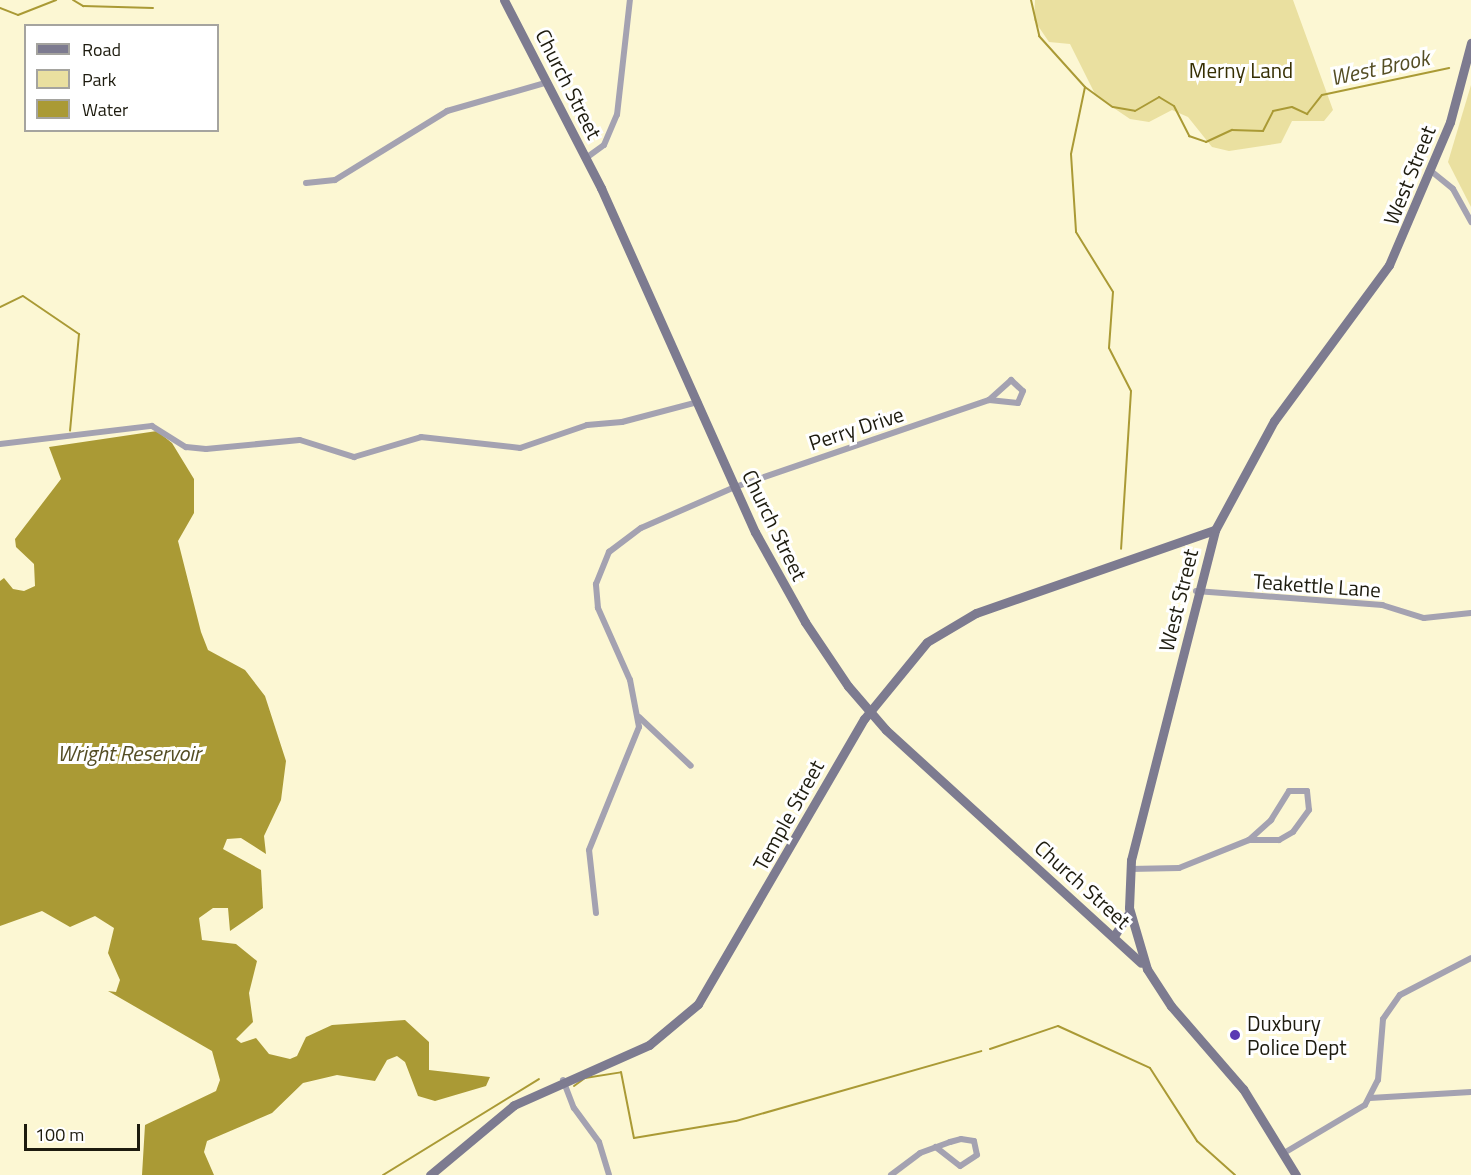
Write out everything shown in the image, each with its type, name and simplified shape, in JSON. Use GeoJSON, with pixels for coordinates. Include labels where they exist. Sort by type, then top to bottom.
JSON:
{"type":"FeatureCollection","features":[{"type":"Feature","properties":{"kind":"main road","name":"Church Street"},"geometry":{"type":"LineString","coordinates":[[504,0],[586,158],[735,487],[805,622],[868,713],[1114,936],[1147,969]]}},
{"type":"Feature","properties":{"kind":"main road","name":"West Street"},"geometry":{"type":"LineString","coordinates":[[1296,1175],[1243,1089],[1171,1006],[1147,969],[1130,910],[1130,869],[1196,591],[1215,530],[1275,421],[1389,265],[1431,171],[1471,43]]}},
{"type":"Feature","properties":{"kind":"main road","name":"Temple Street"},"geometry":{"type":"LineString","coordinates":[[430,1175],[496,1116],[563,1079],[650,1046],[698,1004],[868,713],[921,648],[954,623],[1215,530]]}},
{"type":"Feature","properties":{"kind":"main road"},"geometry":{"type":"LineString","coordinates":[[1114,936],[1130,910]]}},
{"type":"Feature","properties":{"kind":"street"},"geometry":{"type":"LineString","coordinates":[[586,158],[604,145],[617,115],[630,0]]}},
{"type":"Feature","properties":{"kind":"street"},"geometry":{"type":"LineString","coordinates":[[306,183],[336,180],[447,111],[548,82]]}},
{"type":"Feature","properties":{"kind":"street"},"geometry":{"type":"LineString","coordinates":[[1431,171],[1453,189],[1471,222]]}},
{"type":"Feature","properties":{"kind":"street","name":"Perry Drive"},"geometry":{"type":"LineString","coordinates":[[639,717],[630,680],[598,608],[602,565],[634,532],[735,487],[989,400],[1009,381],[1023,391],[1011,405],[989,400]]}},
{"type":"Feature","properties":{"kind":"street"},"geometry":{"type":"LineString","coordinates":[[0,444],[69,440],[142,426],[161,429],[186,447],[206,449],[300,440],[354,457],[421,437],[520,448],[587,425],[622,422],[698,402]]}},
{"type":"Feature","properties":{"kind":"street","name":"Teakettle Lane"},"geometry":{"type":"LineString","coordinates":[[1196,591],[1382,605],[1424,618],[1471,613]]}},
{"type":"Feature","properties":{"kind":"street"},"geometry":{"type":"LineString","coordinates":[[639,717],[690,766]]}},
{"type":"Feature","properties":{"kind":"street"},"geometry":{"type":"LineString","coordinates":[[596,913],[589,850],[634,750],[639,717]]}},
{"type":"Feature","properties":{"kind":"street"},"geometry":{"type":"LineString","coordinates":[[1130,869],[1179,868],[1249,840],[1271,820],[1289,791],[1307,791],[1309,810],[1293,832],[1279,840],[1249,840]]}},
{"type":"Feature","properties":{"kind":"street"},"geometry":{"type":"LineString","coordinates":[[1370,1098],[1390,1006],[1414,984],[1471,958]]}},
{"type":"Feature","properties":{"kind":"street"},"geometry":{"type":"LineString","coordinates":[[563,1079],[574,1108],[599,1142],[609,1175]]}},
{"type":"Feature","properties":{"kind":"street"},"geometry":{"type":"LineString","coordinates":[[1284,1153],[1370,1098],[1471,1092]]}},
{"type":"Feature","properties":{"kind":"street"},"geometry":{"type":"LineString","coordinates":[[891,1175],[936,1147],[970,1138],[976,1155],[960,1167],[936,1147]]}},
{"type":"Feature","properties":{"kind":"green space","name":"Merny Land"},"geometry":{"type":"Polygon","coordinates":[[[1035,0],[1293,0],[1333,110],[1324,121],[1292,121],[1281,143],[1229,151],[1212,147],[1188,117],[1172,110],[1149,122],[1130,119],[1096,96],[1070,44],[1049,42],[1034,20],[1035,0]]]}},
{"type":"Feature","properties":{"kind":"green space"},"geometry":{"type":"Polygon","coordinates":[[[1471,85],[1471,207],[1448,162],[1471,85]]]}},
{"type":"Feature","properties":{"kind":"water","name":"Wright Reservoir"},"geometry":{"type":"Polygon","coordinates":[[[157,431],[172,443],[194,479],[194,513],[178,541],[201,632],[208,650],[245,670],[265,696],[286,761],[281,800],[264,836],[266,854],[241,838],[227,839],[223,849],[261,870],[263,908],[230,931],[228,908],[213,908],[199,918],[202,940],[236,944],[257,961],[249,993],[253,1022],[236,1039],[241,1043],[256,1038],[269,1054],[290,1059],[297,1056],[306,1037],[332,1025],[405,1020],[429,1042],[429,1070],[490,1077],[486,1086],[435,1101],[418,1096],[405,1062],[397,1056],[387,1060],[375,1081],[337,1075],[303,1083],[272,1113],[207,1141],[204,1152],[214,1175],[142,1175],[145,1125],[216,1091],[220,1080],[212,1051],[108,991],[116,992],[120,980],[108,953],[114,928],[95,916],[70,927],[42,911],[0,926],[0,581],[4,578],[13,589],[24,591],[35,586],[34,564],[16,547],[15,539],[61,479],[49,447],[157,431]]]}},
{"type":"Feature","properties":{"kind":"waterway"},"geometry":{"type":"LineString","coordinates":[[0,8],[18,15],[56,0]]}},
{"type":"Feature","properties":{"kind":"waterway"},"geometry":{"type":"LineString","coordinates":[[73,0],[83,6],[153,8]]}},
{"type":"Feature","properties":{"kind":"waterway","name":"West Brook"},"geometry":{"type":"LineString","coordinates":[[1031,0],[1039,36],[1085,87],[1113,107],[1135,111],[1159,97],[1174,106],[1189,136],[1206,142],[1232,130],[1263,131],[1273,111],[1292,107],[1307,114],[1322,95],[1449,68]]}},
{"type":"Feature","properties":{"kind":"waterway"},"geometry":{"type":"LineString","coordinates":[[1085,87],[1071,154],[1076,232],[1113,292],[1109,348],[1131,391],[1121,549]]}},
{"type":"Feature","properties":{"kind":"waterway"},"geometry":{"type":"LineString","coordinates":[[0,307],[23,296],[79,334],[70,431]]}},
{"type":"Feature","properties":{"kind":"waterway"},"geometry":{"type":"LineString","coordinates":[[990,1049],[1058,1026],[1150,1068],[1197,1141],[1235,1175]]}},
{"type":"Feature","properties":{"kind":"waterway"},"geometry":{"type":"LineString","coordinates":[[574,1086],[585,1078],[621,1072],[634,1138],[736,1121],[981,1051]]}},
{"type":"Feature","properties":{"kind":"waterway"},"geometry":{"type":"LineString","coordinates":[[383,1175],[539,1079]]}},
{"type":"Feature","properties":{"kind":"place","name":"Duxbury Police Dept"},"geometry":{"type":"Point","coordinates":[1235,1035]}}]}
